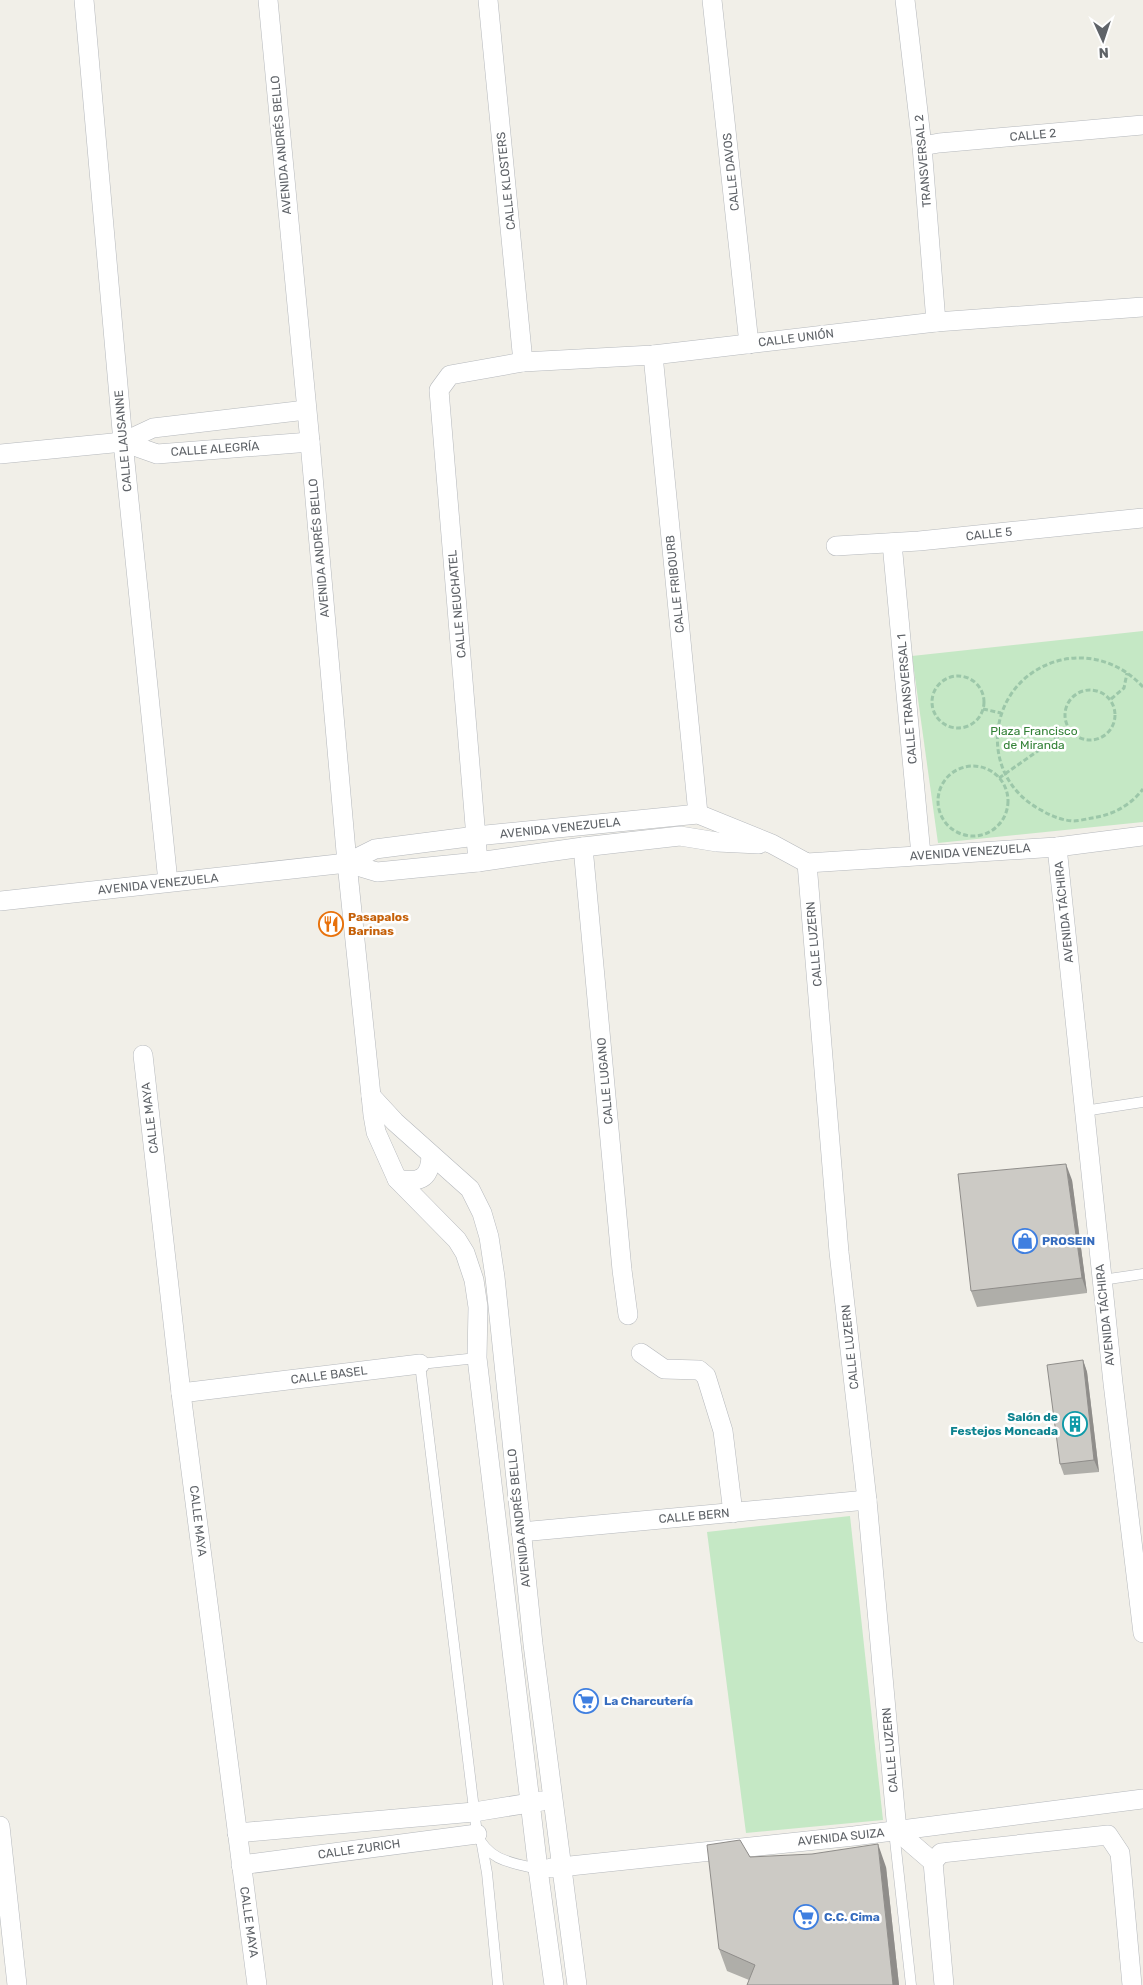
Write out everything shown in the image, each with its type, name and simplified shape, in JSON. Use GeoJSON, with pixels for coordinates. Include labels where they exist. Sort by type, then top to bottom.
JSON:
{"type":"FeatureCollection","features":[{"type":"Feature","properties":{"kind":"street","name":"CALLE LAUSANNE"},"geometry":{"type":"LineString","coordinates":[[84,0],[123,442],[168,882]]}},
{"type":"Feature","properties":{"kind":"street","name":"AVENIDA ANDRÉS BELLO"},"geometry":{"type":"LineString","coordinates":[[268,0],[310,442],[347,863],[376,1132],[397,1179],[457,1240],[465,1253],[474,1280],[478,1307],[477,1358],[538,1869],[554,1985]]}},
{"type":"Feature","properties":{"kind":"street","name":"CALLE KLOSTERS"},"geometry":{"type":"LineString","coordinates":[[488,0],[524,362]]}},
{"type":"Feature","properties":{"kind":"street","name":"CALLE DAVOS"},"geometry":{"type":"LineString","coordinates":[[712,0],[749,344]]}},
{"type":"Feature","properties":{"kind":"street","name":"TRANSVERSAL 2"},"geometry":{"type":"LineString","coordinates":[[905,0],[922,146],[936,322]]}},
{"type":"Feature","properties":{"kind":"street","name":"CALLE 2"},"geometry":{"type":"LineString","coordinates":[[922,146],[1143,125]]}},
{"type":"Feature","properties":{"kind":"street","name":"CALLE UNIÓN"},"geometry":{"type":"LineString","coordinates":[[450,375],[524,362],[653,355],[936,322],[1143,307]]}},
{"type":"Feature","properties":{"kind":"street","name":"CALLE FRIBOURB"},"geometry":{"type":"LineString","coordinates":[[653,355],[698,814]]}},
{"type":"Feature","properties":{"kind":"street","name":"CALLE NEUCHATEL"},"geometry":{"type":"LineString","coordinates":[[450,375],[440,390],[478,862]]}},
{"type":"Feature","properties":{"kind":"street","name":"CALLE ALEGRÍA"},"geometry":{"type":"LineString","coordinates":[[0,454],[123,442],[153,428],[306,410]]}},
{"type":"Feature","properties":{"kind":"street","name":"CALLE ALEGRÍA"},"geometry":{"type":"LineString","coordinates":[[123,442],[157,454],[310,442]]}},
{"type":"Feature","properties":{"kind":"street","name":"CALLE 5"},"geometry":{"type":"LineString","coordinates":[[836,546],[892,543],[1143,518]]}},
{"type":"Feature","properties":{"kind":"street","name":"CALLE TRANSVERSAL 1"},"geometry":{"type":"LineString","coordinates":[[892,543],[921,855]]}},
{"type":"Feature","properties":{"kind":"street","name":"AVENIDA VENEZUELA"},"geometry":{"type":"LineString","coordinates":[[0,901],[347,863],[375,850],[476,836],[698,814],[772,844],[807,863],[1057,846],[1143,836]]}},
{"type":"Feature","properties":{"kind":"street","name":"AVENIDA VENEZUELA"},"geometry":{"type":"LineString","coordinates":[[347,863],[377,872],[478,862],[680,836],[717,842],[772,844]]}},
{"type":"Feature","properties":{"kind":"street","name":"AVENIDA TÁCHIRA"},"geometry":{"type":"LineString","coordinates":[[1057,846],[1102,1280],[1143,1633]]}},
{"type":"Feature","properties":{"kind":"street","name":"CALLE LUGANO"},"geometry":{"type":"LineString","coordinates":[[583,847],[628,1315]]}},
{"type":"Feature","properties":{"kind":"street","name":"CALLE LUZERN"},"geometry":{"type":"LineString","coordinates":[[807,863],[839,1252],[867,1500],[896,1831]]}},
{"type":"Feature","properties":{"kind":"street","name":"CALLE MAYA"},"geometry":{"type":"LineString","coordinates":[[143,1056],[181,1393],[257,1985]]}},
{"type":"Feature","properties":{"kind":"street","name":"AVENIDA ANDRÉS BELLO"},"geometry":{"type":"LineString","coordinates":[[371,1096],[414,1140],[470,1189],[482,1213],[489,1237],[495,1277],[533,1644],[577,1985]]}},
{"type":"Feature","properties":{"kind":"street"},"geometry":{"type":"LineString","coordinates":[[385,1154],[397,1143],[414,1140]]}},
{"type":"Feature","properties":{"kind":"street"},"geometry":{"type":"LineString","coordinates":[[397,1179],[413,1181],[423,1177],[429,1171],[432,1156]]}},
{"type":"Feature","properties":{"kind":"street"},"geometry":{"type":"LineString","coordinates":[[642,1353],[664,1369],[699,1370],[706,1376],[723,1431],[732,1512]]}},
{"type":"Feature","properties":{"kind":"street","name":"CALLE BASEL"},"geometry":{"type":"LineString","coordinates":[[181,1393],[420,1364]]}},
{"type":"Feature","properties":{"kind":"street","name":"CALLE BERN"},"geometry":{"type":"LineString","coordinates":[[520,1532],[867,1500]]}},
{"type":"Feature","properties":{"kind":"street","name":"CALLE ZURICH"},"geometry":{"type":"LineString","coordinates":[[237,1833],[474,1812],[554,1799]]}},
{"type":"Feature","properties":{"kind":"street","name":"AVENIDA SUIZA"},"geometry":{"type":"LineString","coordinates":[[538,1869],[896,1831],[1143,1800]]}},
{"type":"Feature","properties":{"kind":"street"},"geometry":{"type":"LineString","coordinates":[[0,1826],[17,1985]]}},
{"type":"Feature","properties":{"kind":"street"},"geometry":{"type":"LineString","coordinates":[[896,1831],[933,1862]]}},
{"type":"Feature","properties":{"kind":"street"},"geometry":{"type":"LineString","coordinates":[[944,1985],[933,1862],[941,1852],[1108,1834],[1120,1852],[1132,1985]]}},
{"type":"Feature","properties":{"kind":"street","name":"CALLE ZURICH"},"geometry":{"type":"LineString","coordinates":[[241,1865],[479,1840]]}},
{"type":"Feature","properties":{"kind":"lane"},"geometry":{"type":"LineString","coordinates":[[1084,1111],[1143,1102]]}},
{"type":"Feature","properties":{"kind":"lane"},"geometry":{"type":"LineString","coordinates":[[1102,1280],[1143,1274]]}},
{"type":"Feature","properties":{"kind":"lane","name":"CALLE BASEL"},"geometry":{"type":"LineString","coordinates":[[420,1364],[477,1358]]}},
{"type":"Feature","properties":{"kind":"lane"},"geometry":{"type":"LineString","coordinates":[[420,1364],[474,1812],[487,1873],[498,1985]]}},
{"type":"Feature","properties":{"kind":"lane"},"geometry":{"type":"LineString","coordinates":[[896,1831],[911,1985]]}},
{"type":"Feature","properties":{"kind":"lane"},"geometry":{"type":"LineString","coordinates":[[479,1840],[496,1857],[510,1863],[538,1869]]}},
{"type":"Feature","properties":{"kind":"path"},"geometry":{"type":"LineString","coordinates":[[1143,688],[1127,673],[1104,661],[1075,657],[1047,664],[1025,677],[1012,692],[1001,713],[996,737],[1001,766],[1014,790],[1026,802],[1056,818],[1074,821],[1108,816],[1135,799],[1143,789]]}},
{"type":"Feature","properties":{"kind":"path"},"geometry":{"type":"LineString","coordinates":[[1110,699],[1124,688],[1127,673]]}},
{"type":"Feature","properties":{"kind":"path"},"geometry":{"type":"LineString","coordinates":[[960,676],[970,679],[983,693],[983,709],[982,714],[974,723],[959,728],[950,727],[942,723],[936,716],[932,705],[935,690],[938,685],[951,677],[960,676]]}},
{"type":"Feature","properties":{"kind":"path"},"geometry":{"type":"LineString","coordinates":[[1091,690],[1102,692],[1110,699],[1116,712],[1114,726],[1106,736],[1093,741],[1079,739],[1068,730],[1064,719],[1065,708],[1071,698],[1080,692],[1091,690]]}},
{"type":"Feature","properties":{"kind":"path"},"geometry":{"type":"LineString","coordinates":[[983,709],[1001,713]]}},
{"type":"Feature","properties":{"kind":"path"},"geometry":{"type":"LineString","coordinates":[[999,778],[1068,730]]}},
{"type":"Feature","properties":{"kind":"path"},"geometry":{"type":"LineString","coordinates":[[968,766],[979,767],[990,770],[999,778],[1006,788],[1008,798],[1007,810],[998,825],[984,834],[972,836],[961,834],[951,828],[943,819],[939,809],[938,797],[941,786],[957,770],[968,766]]}},
{"type":"Feature","properties":{"kind":"green space","name":"Plaza Francisco de Miranda"},"geometry":{"type":"Polygon","coordinates":[[[1143,631],[1143,822],[938,843],[912,656],[1143,631]]]}},
{"type":"Feature","properties":{"kind":"green space"},"geometry":{"type":"Polygon","coordinates":[[[850,1516],[883,1820],[746,1833],[707,1532],[850,1516]]]}},
{"type":"Feature","properties":{"kind":"building","name":"PROSEIN"},"geometry":{"type":"Polygon","coordinates":[[[1066,1164],[1082,1278],[971,1291],[958,1174],[1066,1164]]]}},
{"type":"Feature","properties":{"kind":"building","name":"Salón de Festejos Moncada"},"geometry":{"type":"Polygon","coordinates":[[[1083,1360],[1094,1460],[1060,1464],[1047,1365],[1083,1360]]]}},
{"type":"Feature","properties":{"kind":"building","name":"C.C. Cima"},"geometry":{"type":"Polygon","coordinates":[[[740,1840],[750,1857],[812,1854],[878,1844],[893,1985],[747,1985],[755,1965],[719,1949],[707,1845],[740,1840]]]}},
{"type":"Feature","properties":{"kind":"place","name":"Pasapalos Barinas"},"geometry":{"type":"Point","coordinates":[331,924]}},
{"type":"Feature","properties":{"kind":"place","name":"PROSEIN"},"geometry":{"type":"Point","coordinates":[1025,1241]}},
{"type":"Feature","properties":{"kind":"place","name":"Salón de Festejos Moncada"},"geometry":{"type":"Point","coordinates":[1075,1424]}},
{"type":"Feature","properties":{"kind":"place","name":"La Charcutería"},"geometry":{"type":"Point","coordinates":[586,1701]}},
{"type":"Feature","properties":{"kind":"place","name":"C.C. Cima"},"geometry":{"type":"Point","coordinates":[806,1917]}}]}
